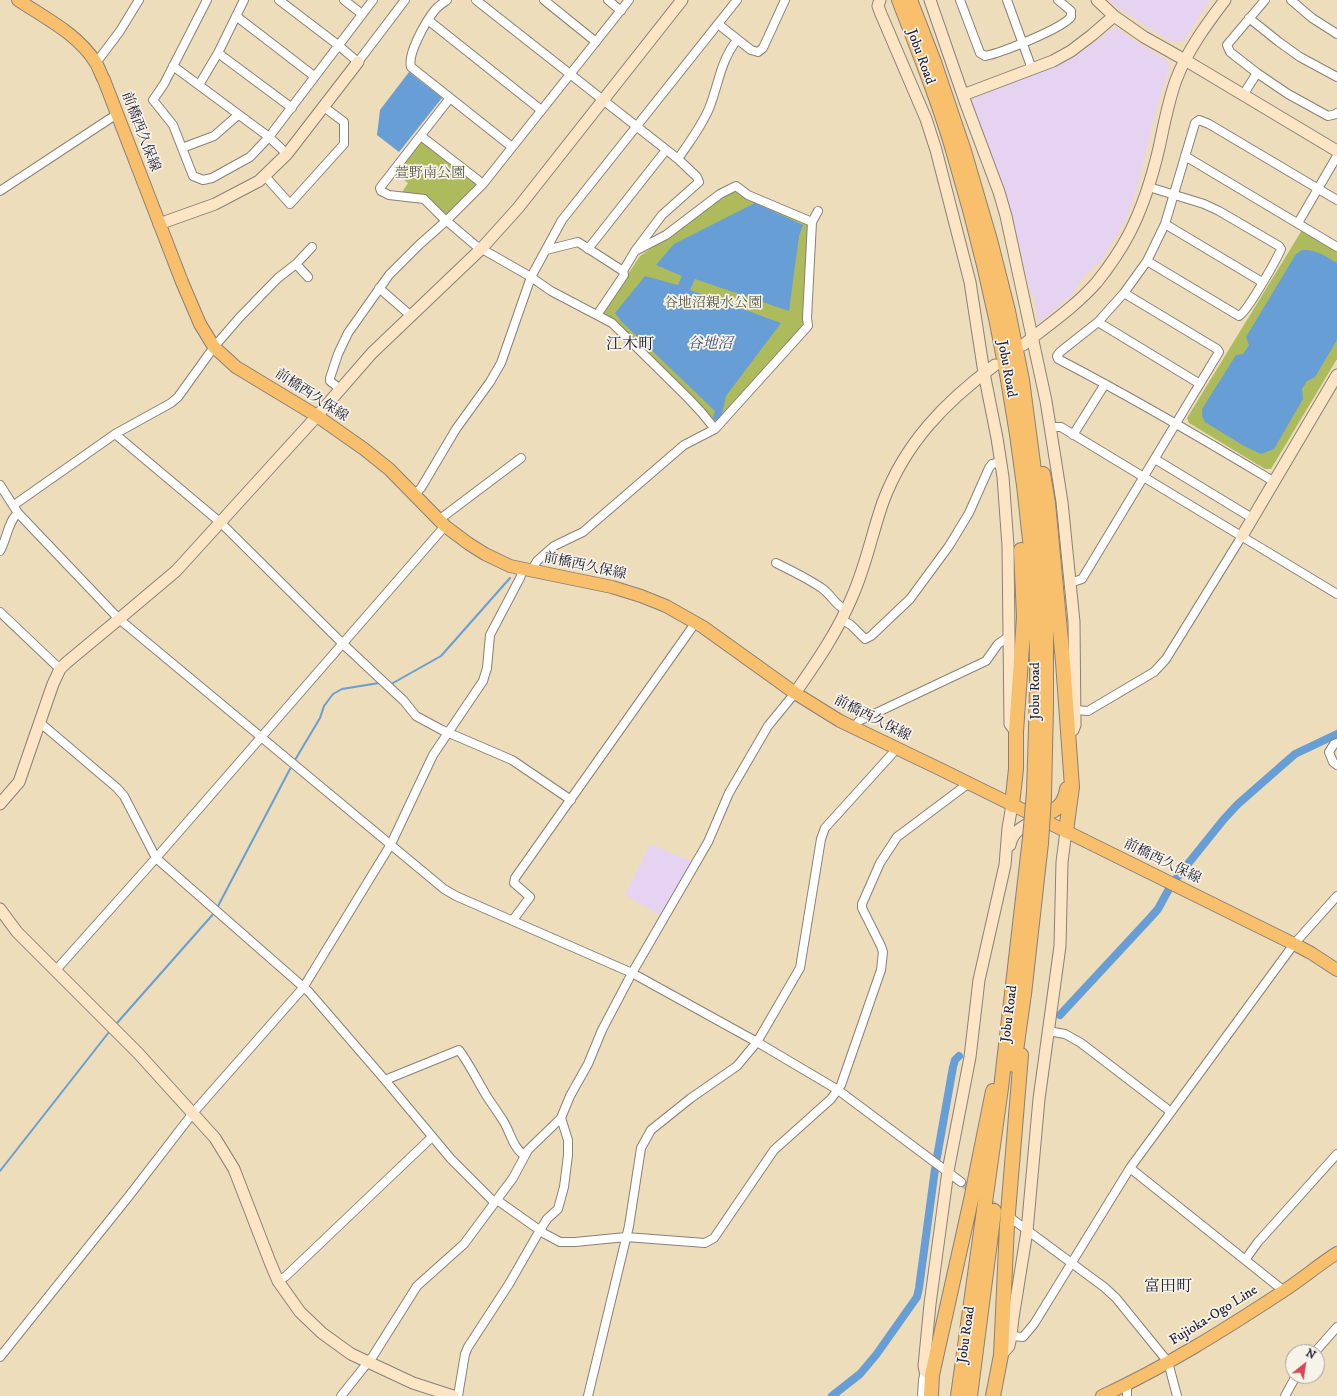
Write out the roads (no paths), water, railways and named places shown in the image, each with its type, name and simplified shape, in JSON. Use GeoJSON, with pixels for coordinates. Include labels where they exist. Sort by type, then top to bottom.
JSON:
{"type":"FeatureCollection","features":[{"type":"Feature","properties":{"kind":"highway","name":"Jobu Road"},"geometry":{"type":"LineString","coordinates":[[898,0],[924,66],[957,162],[979,242],[996,313],[1011,397],[1026,506],[1035,602],[1039,794]]}},
{"type":"Feature","properties":{"kind":"highway","name":"Jobu Road"},"geometry":{"type":"LineString","coordinates":[[910,0],[934,62],[969,166],[1008,311],[1022,380],[1035,478],[1046,606],[1046,706],[1021,1012],[970,1396]]}},
{"type":"Feature","properties":{"kind":"highway"},"geometry":{"type":"LineString","coordinates":[[1022,380],[1035,430],[1048,503],[1063,662],[1072,787],[1066,831]]}},
{"type":"Feature","properties":{"kind":"highway"},"geometry":{"type":"LineString","coordinates":[[1011,397],[1019,496],[1024,617],[1016,732],[1016,769],[1012,805]]}},
{"type":"Feature","properties":{"kind":"highway"},"geometry":{"type":"LineString","coordinates":[[1039,818],[1057,810],[1064,802],[1071,769]]}},
{"type":"Feature","properties":{"kind":"highway","name":"Jobu Road"},"geometry":{"type":"LineString","coordinates":[[958,1396],[1036,841]]}},
{"type":"Feature","properties":{"kind":"highway"},"geometry":{"type":"LineString","coordinates":[[993,1396],[1000,1355],[1007,1225],[1022,1035],[1021,1012]]}},
{"type":"Feature","properties":{"kind":"highway"},"geometry":{"type":"LineString","coordinates":[[931,1396],[928,1373],[969,1208],[988,1110],[1008,1033]]}},
{"type":"Feature","properties":{"kind":"main road","name":"前橋西久保線"},"geometry":{"type":"LineString","coordinates":[[18,0],[71,36],[84,47],[96,63],[182,282],[200,324],[214,347],[236,367],[317,416],[364,449],[389,469],[443,522],[469,544],[499,561],[527,570],[612,587],[666,606],[696,622],[795,693],[830,716],[1294,944],[1318,957],[1337,970]]}},
{"type":"Feature","properties":{"kind":"main road","name":"Fujioka-Ogo Line"},"geometry":{"type":"LineString","coordinates":[[1102,1396],[1127,1390],[1168,1362],[1238,1321],[1284,1291],[1337,1253]]}},
{"type":"Feature","properties":{"kind":"street"},"geometry":{"type":"LineString","coordinates":[[96,63],[120,31],[139,0]]}},
{"type":"Feature","properties":{"kind":"street"},"geometry":{"type":"LineString","coordinates":[[208,0],[164,84],[153,100],[172,125],[193,176],[203,180],[212,178],[250,157],[269,137],[373,0]]}},
{"type":"Feature","properties":{"kind":"street"},"geometry":{"type":"LineString","coordinates":[[199,85],[218,53],[244,0]]}},
{"type":"Feature","properties":{"kind":"street"},"geometry":{"type":"LineString","coordinates":[[279,0],[358,62]]}},
{"type":"Feature","properties":{"kind":"street"},"geometry":{"type":"LineString","coordinates":[[344,0],[362,14]]}},
{"type":"Feature","properties":{"kind":"street"},"geometry":{"type":"LineString","coordinates":[[160,224],[215,204],[259,181],[265,176],[288,154],[405,0]]}},
{"type":"Feature","properties":{"kind":"street"},"geometry":{"type":"LineString","coordinates":[[447,0],[436,9],[419,36],[410,62],[411,67],[512,147]]}},
{"type":"Feature","properties":{"kind":"street"},"geometry":{"type":"LineString","coordinates":[[476,0],[636,127],[678,158],[697,177],[699,182],[662,215],[636,251],[623,271],[624,275],[597,315]]}},
{"type":"Feature","properties":{"kind":"street"},"geometry":{"type":"LineString","coordinates":[[544,0],[596,42]]}},
{"type":"Feature","properties":{"kind":"street"},"geometry":{"type":"LineString","coordinates":[[608,0],[621,11]]}},
{"type":"Feature","properties":{"kind":"street"},"geometry":{"type":"LineString","coordinates":[[340,389],[330,381],[338,354],[348,333],[379,288],[399,263],[446,221],[483,184],[629,0]]}},
{"type":"Feature","properties":{"kind":"street"},"geometry":{"type":"LineString","coordinates":[[0,804],[19,782],[53,684],[60,669],[72,657],[120,619],[176,571],[317,416],[372,353],[410,315],[481,249],[518,208],[682,0]]}},
{"type":"Feature","properties":{"kind":"street"},"geometry":{"type":"LineString","coordinates":[[415,494],[421,488],[456,430],[490,382],[501,363],[531,277],[562,220],[737,0]]}},
{"type":"Feature","properties":{"kind":"street"},"geometry":{"type":"LineString","coordinates":[[718,24],[750,50],[758,52],[761,50],[785,0]]}},
{"type":"Feature","properties":{"kind":"street"},"geometry":{"type":"LineString","coordinates":[[880,0],[878,6],[926,119],[936,150],[970,282],[984,374],[1002,462],[1008,546],[1010,724],[1016,732]]}},
{"type":"Feature","properties":{"kind":"street"},"geometry":{"type":"LineString","coordinates":[[930,0],[1002,204],[1027,342],[1050,427],[1062,502],[1074,622],[1075,725],[1073,730],[1068,734]]}},
{"type":"Feature","properties":{"kind":"street"},"geometry":{"type":"LineString","coordinates":[[960,0],[980,53],[985,56],[1044,34],[1069,19],[1071,11],[1058,0]]}},
{"type":"Feature","properties":{"kind":"street"},"geometry":{"type":"LineString","coordinates":[[1007,0],[1032,69]]}},
{"type":"Feature","properties":{"kind":"street"},"geometry":{"type":"LineString","coordinates":[[1097,0],[1114,16],[1144,37],[1185,60],[1337,152]]}},
{"type":"Feature","properties":{"kind":"street"},"geometry":{"type":"LineString","coordinates":[[1027,342],[1062,315],[1096,283],[1109,266],[1129,234],[1149,187],[1159,150],[1167,110],[1176,81],[1185,60],[1206,24],[1225,0]]}},
{"type":"Feature","properties":{"kind":"street"},"geometry":{"type":"LineString","coordinates":[[1265,0],[1227,45],[1230,52],[1288,94],[1328,116],[1337,113]]}},
{"type":"Feature","properties":{"kind":"street"},"geometry":{"type":"LineString","coordinates":[[1291,0],[1312,18],[1337,34]]}},
{"type":"Feature","properties":{"kind":"street"},"geometry":{"type":"LineString","coordinates":[[236,16],[314,76]]}},
{"type":"Feature","properties":{"kind":"street"},"geometry":{"type":"LineString","coordinates":[[963,95],[1053,61],[1092,35],[1114,16]]}},
{"type":"Feature","properties":{"kind":"street"},"geometry":{"type":"LineString","coordinates":[[1249,18],[1300,57],[1337,77]]}},
{"type":"Feature","properties":{"kind":"street"},"geometry":{"type":"LineString","coordinates":[[428,20],[541,110]]}},
{"type":"Feature","properties":{"kind":"street"},"geometry":{"type":"LineString","coordinates":[[678,158],[698,129],[710,107],[720,72],[737,40]]}},
{"type":"Feature","properties":{"kind":"street"},"geometry":{"type":"LineString","coordinates":[[218,53],[292,108]]}},
{"type":"Feature","properties":{"kind":"street"},"geometry":{"type":"LineString","coordinates":[[173,66],[269,137],[288,154]]}},
{"type":"Feature","properties":{"kind":"street"},"geometry":{"type":"LineString","coordinates":[[1243,95],[1257,73]]}},
{"type":"Feature","properties":{"kind":"street"},"geometry":{"type":"LineString","coordinates":[[450,98],[380,188],[381,191],[389,195],[424,199],[446,221],[481,249],[486,250],[576,306],[612,323],[688,398],[715,429]]}},
{"type":"Feature","properties":{"kind":"street"},"geometry":{"type":"LineString","coordinates":[[265,176],[290,204],[344,144],[344,122],[324,107]]}},
{"type":"Feature","properties":{"kind":"street"},"geometry":{"type":"LineString","coordinates":[[0,191],[117,114]]}},
{"type":"Feature","properties":{"kind":"street"},"geometry":{"type":"LineString","coordinates":[[182,148],[214,136],[238,115]]}},
{"type":"Feature","properties":{"kind":"street"},"geometry":{"type":"LineString","coordinates":[[1273,481],[1177,424],[1058,359],[1057,356],[1098,322],[1124,293],[1147,261],[1165,224],[1195,123],[1199,120],[1209,124],[1337,200]]}},
{"type":"Feature","properties":{"kind":"street"},"geometry":{"type":"LineString","coordinates":[[421,136],[483,184]]}},
{"type":"Feature","properties":{"kind":"street"},"geometry":{"type":"LineString","coordinates":[[588,249],[666,150]]}},
{"type":"Feature","properties":{"kind":"street"},"geometry":{"type":"LineString","coordinates":[[1185,156],[1337,247]]}},
{"type":"Feature","properties":{"kind":"street"},"geometry":{"type":"LineString","coordinates":[[1298,223],[1337,156]]}},
{"type":"Feature","properties":{"kind":"street"},"geometry":{"type":"LineString","coordinates":[[636,251],[666,235],[720,194],[736,186],[748,194],[812,222]]}},
{"type":"Feature","properties":{"kind":"street"},"geometry":{"type":"LineString","coordinates":[[1147,261],[1239,316],[1243,314],[1281,249],[1279,246],[1219,211],[1204,204],[1174,196],[1149,187]]}},
{"type":"Feature","properties":{"kind":"street"},"geometry":{"type":"LineString","coordinates":[[0,1357],[129,1196],[193,1113],[303,988],[391,844],[433,755],[483,680],[487,668],[490,635],[520,578],[554,546],[583,532],[684,445],[715,429],[808,326],[807,318],[812,222],[818,211]]}},
{"type":"Feature","properties":{"kind":"street"},"geometry":{"type":"LineString","coordinates":[[1165,224],[1262,282]]}},
{"type":"Feature","properties":{"kind":"street"},"geometry":{"type":"LineString","coordinates":[[546,250],[578,242],[623,271]]}},
{"type":"Feature","properties":{"kind":"street"},"geometry":{"type":"LineString","coordinates":[[14,505],[115,434],[171,403],[178,397],[214,347],[240,317],[278,278],[296,264],[312,247]]}},
{"type":"Feature","properties":{"kind":"street"},"geometry":{"type":"LineString","coordinates":[[296,264],[308,277]]}},
{"type":"Feature","properties":{"kind":"street"},"geometry":{"type":"LineString","coordinates":[[379,288],[410,315]]}},
{"type":"Feature","properties":{"kind":"street"},"geometry":{"type":"LineString","coordinates":[[1070,583],[1082,579],[1220,352],[1124,293]]}},
{"type":"Feature","properties":{"kind":"street"},"geometry":{"type":"LineString","coordinates":[[1098,322],[1200,384]]}},
{"type":"Feature","properties":{"kind":"street"},"geometry":{"type":"LineString","coordinates":[[341,1396],[368,1362],[416,1286],[464,1244],[516,1174],[524,1155],[538,1139],[561,1118],[570,1096],[588,1064],[602,1030],[632,973],[708,842],[729,793],[774,718],[795,693],[814,666],[844,615],[864,568],[883,502],[892,480],[902,462],[925,429],[940,412],[995,365]]}},
{"type":"Feature","properties":{"kind":"street"},"geometry":{"type":"LineString","coordinates":[[1075,710],[1088,711],[1154,672],[1166,659],[1242,536],[1273,481],[1337,375]]}},
{"type":"Feature","properties":{"kind":"street"},"geometry":{"type":"LineString","coordinates":[[1073,434],[1105,384]]}},
{"type":"Feature","properties":{"kind":"street"},"geometry":{"type":"LineString","coordinates":[[1050,427],[1061,427],[1337,594]]}},
{"type":"Feature","properties":{"kind":"street"},"geometry":{"type":"LineString","coordinates":[[115,434],[220,523],[342,643],[404,701],[416,716],[448,732],[512,760],[571,800]]}},
{"type":"Feature","properties":{"kind":"street"},"geometry":{"type":"LineString","coordinates":[[56,970],[261,737],[443,522],[521,458]]}},
{"type":"Feature","properties":{"kind":"street"},"geometry":{"type":"LineString","coordinates":[[1155,459],[1252,518]]}},
{"type":"Feature","properties":{"kind":"street"},"geometry":{"type":"LineString","coordinates":[[776,563],[817,585],[830,596],[851,625],[865,639],[871,636],[910,599],[949,546],[969,513],[989,468],[992,464],[1002,462]]}},
{"type":"Feature","properties":{"kind":"street"},"geometry":{"type":"LineString","coordinates":[[0,485],[18,513],[120,619],[450,893],[632,973],[757,1042],[838,1090],[961,1182]]}},
{"type":"Feature","properties":{"kind":"street"},"geometry":{"type":"LineString","coordinates":[[0,551],[6,540],[14,517],[18,513]]}},
{"type":"Feature","properties":{"kind":"street"},"geometry":{"type":"LineString","coordinates":[[0,612],[60,669]]}},
{"type":"Feature","properties":{"kind":"street"},"geometry":{"type":"LineString","coordinates":[[513,920],[530,897],[514,883],[515,878],[696,622]]}},
{"type":"Feature","properties":{"kind":"street"},"geometry":{"type":"LineString","coordinates":[[853,728],[859,721],[986,661],[998,644],[1008,637]]}},
{"type":"Feature","properties":{"kind":"street"},"geometry":{"type":"LineString","coordinates":[[39,724],[44,726],[121,791],[156,858],[309,992],[451,1159],[496,1201],[544,1234],[560,1242],[626,1237],[705,1243],[714,1238],[774,1150],[831,1099],[843,1080],[881,970],[883,952],[882,946],[862,908],[862,904],[885,854],[896,837],[969,783]]}},
{"type":"Feature","properties":{"kind":"street"},"geometry":{"type":"LineString","coordinates":[[1337,743],[1334,744],[1329,752],[1333,762],[1337,765]]}},
{"type":"Feature","properties":{"kind":"street"},"geometry":{"type":"LineString","coordinates":[[588,1396],[629,1226],[641,1148],[651,1130],[691,1098],[737,1066],[757,1042],[800,968],[821,839],[825,828],[896,748]]}},
{"type":"Feature","properties":{"kind":"street"},"geometry":{"type":"LineString","coordinates":[[1005,865],[1008,828],[1012,805]]}},
{"type":"Feature","properties":{"kind":"street"},"geometry":{"type":"LineString","coordinates":[[922,1396],[923,1380],[928,1373],[924,1366],[930,1304],[948,1171],[970,1057],[979,980],[1012,836],[1017,830],[1039,818]]}},
{"type":"Feature","properties":{"kind":"street"},"geometry":{"type":"LineString","coordinates":[[1000,1355],[1009,1346],[1012,1318],[1027,1231],[1036,1126],[1060,946],[1062,862],[1066,831]]}},
{"type":"Feature","properties":{"kind":"street"},"geometry":{"type":"LineString","coordinates":[[1011,1336],[1018,1338],[1026,1335],[1130,1168],[1294,944],[1337,896]]}},
{"type":"Feature","properties":{"kind":"street"},"geometry":{"type":"LineString","coordinates":[[0,909],[17,932],[111,1025],[215,1138],[229,1160],[241,1186],[278,1281],[300,1312],[335,1344],[368,1362],[425,1388],[454,1396]]}},
{"type":"Feature","properties":{"kind":"street"},"geometry":{"type":"LineString","coordinates":[[1048,1031],[1065,1034],[1081,1043],[1171,1112]]}},
{"type":"Feature","properties":{"kind":"street"},"geometry":{"type":"LineString","coordinates":[[385,1080],[459,1050],[470,1065],[485,1094],[503,1120],[515,1145],[524,1155]]}},
{"type":"Feature","properties":{"kind":"street"},"geometry":{"type":"LineString","coordinates":[[458,1396],[465,1354],[468,1347],[509,1284],[547,1219],[558,1209],[564,1187],[568,1155],[568,1140],[561,1118]]}},
{"type":"Feature","properties":{"kind":"street"},"geometry":{"type":"LineString","coordinates":[[278,1281],[286,1276],[432,1137]]}},
{"type":"Feature","properties":{"kind":"street"},"geometry":{"type":"LineString","coordinates":[[1244,1260],[1337,1154]]}},
{"type":"Feature","properties":{"kind":"street"},"geometry":{"type":"LineString","coordinates":[[1130,1168],[1284,1291]]}},
{"type":"Feature","properties":{"kind":"street"},"geometry":{"type":"LineString","coordinates":[[1012,1219],[1104,1287],[1116,1298],[1168,1362],[1177,1396]]}},
{"type":"Feature","properties":{"kind":"street"},"geometry":{"type":"LineString","coordinates":[[1322,1344],[1337,1327]]}},
{"type":"Feature","properties":{"kind":"street"},"geometry":{"type":"LineString","coordinates":[[1285,1396],[1292,1384]]}},
{"type":"Feature","properties":{"kind":"water"},"geometry":{"type":"Polygon","coordinates":[[[409,72],[442,98],[399,152],[377,135],[380,110],[409,72]]]}},
{"type":"Feature","properties":{"kind":"water","name":"谷地沼"},"geometry":{"type":"Polygon","coordinates":[[[755,203],[803,225],[799,236],[789,311],[695,279],[690,290],[781,323],[726,396],[721,418],[717,422],[713,418],[715,411],[622,322],[615,313],[645,276],[678,285],[682,276],[656,265],[674,244],[755,203]]]}},
{"type":"Feature","properties":{"kind":"water"},"geometry":{"type":"Polygon","coordinates":[[[1302,250],[1316,252],[1337,263],[1337,340],[1315,377],[1307,381],[1302,389],[1303,399],[1274,449],[1261,454],[1244,446],[1205,422],[1202,416],[1202,409],[1236,355],[1243,354],[1249,345],[1246,337],[1296,254],[1302,250]]]}},
{"type":"Feature","properties":{"kind":"waterway"},"geometry":{"type":"LineString","coordinates":[[393,683],[441,656],[510,578]]}},
{"type":"Feature","properties":{"kind":"waterway"},"geometry":{"type":"LineString","coordinates":[[295,760],[320,718],[324,706],[333,694],[342,689],[379,683]]}},
{"type":"Feature","properties":{"kind":"waterway"},"geometry":{"type":"LineString","coordinates":[[1175,880],[1224,819],[1238,804],[1295,754],[1337,734]]}},
{"type":"Feature","properties":{"kind":"waterway"},"geometry":{"type":"LineString","coordinates":[[217,908],[290,769]]}},
{"type":"Feature","properties":{"kind":"waterway"},"geometry":{"type":"LineString","coordinates":[[1060,1015],[1158,909],[1169,889]]}},
{"type":"Feature","properties":{"kind":"waterway"},"geometry":{"type":"LineString","coordinates":[[117,1023],[215,912]]}},
{"type":"Feature","properties":{"kind":"waterway"},"geometry":{"type":"LineString","coordinates":[[0,1171],[109,1032]]}},
{"type":"Feature","properties":{"kind":"waterway"},"geometry":{"type":"LineString","coordinates":[[937,1157],[953,1067],[955,1060],[959,1056]]}},
{"type":"Feature","properties":{"kind":"waterway"},"geometry":{"type":"LineString","coordinates":[[832,1396],[860,1374],[876,1355],[917,1297],[935,1169]]}},
{"type":"Feature","properties":{"kind":"tunnel"},"geometry":{"type":"LineString","coordinates":[[961,1182],[1001,1211]]}},
{"type":"Feature","properties":{"kind":"district","name":"江木町"},"geometry":{"type":"Point","coordinates":[630,346]}},
{"type":"Feature","properties":{"kind":"district","name":"富田町"},"geometry":{"type":"Point","coordinates":[1168,1288]}},
{"type":"Feature","properties":{"kind":"park label","name":"萱野南公園"},"geometry":{"type":"Point","coordinates":[430,174]}},
{"type":"Feature","properties":{"kind":"park label","name":"谷地沼親水公園"},"geometry":{"type":"Point","coordinates":[713,304]}}]}
